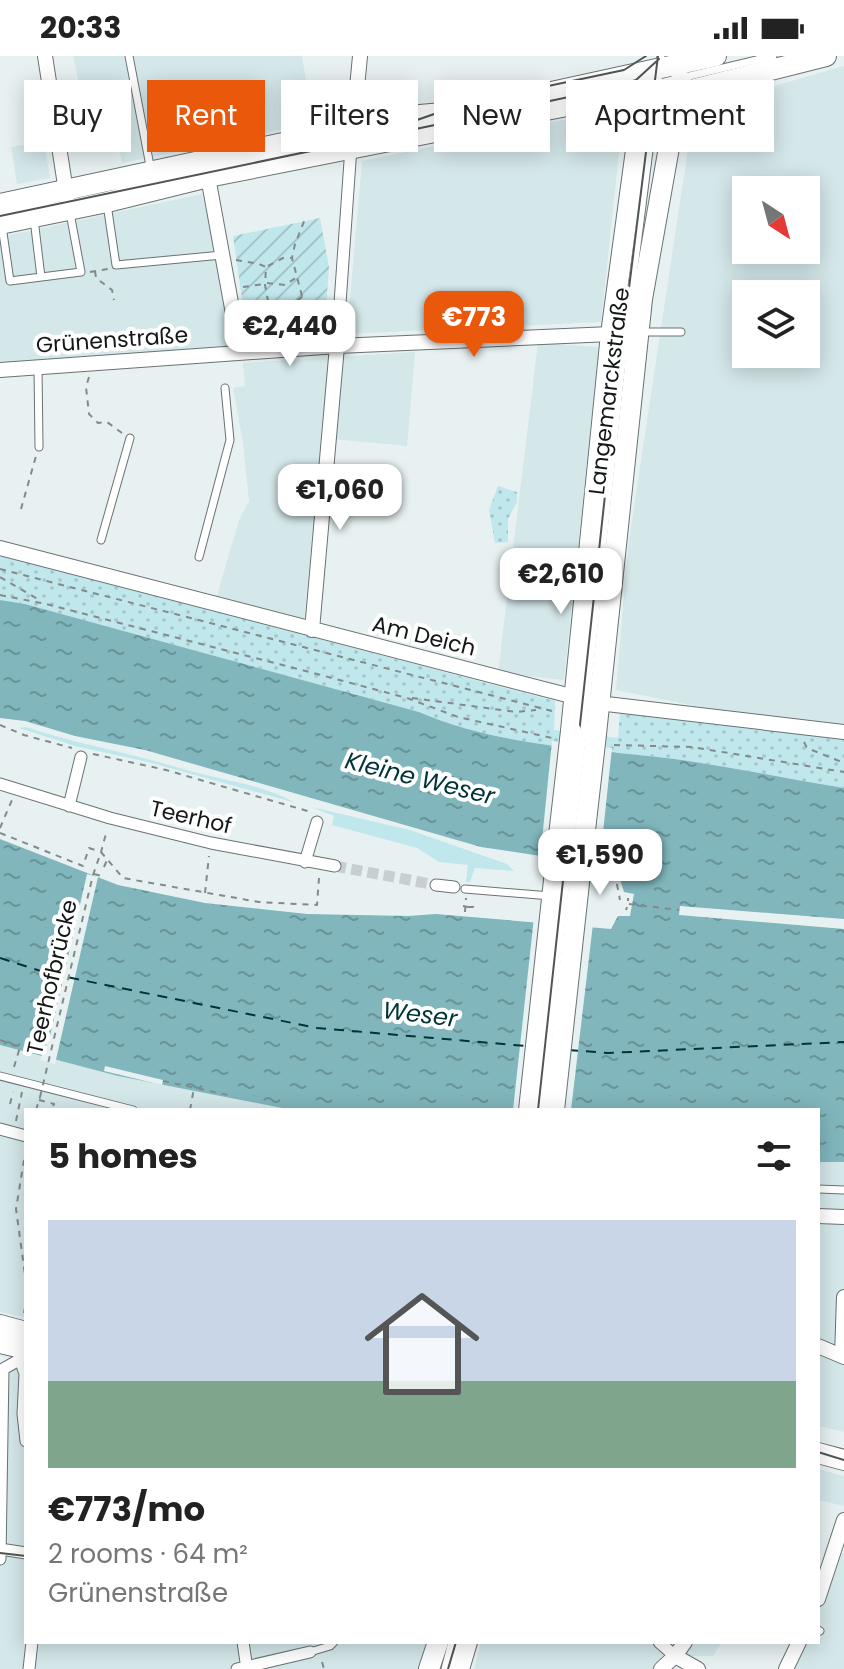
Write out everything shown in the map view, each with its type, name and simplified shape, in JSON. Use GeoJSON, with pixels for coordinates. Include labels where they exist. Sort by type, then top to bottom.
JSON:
{"type":"FeatureCollection","features":[{"type":"Feature","properties":{"kind":"main road"},"geometry":{"type":"LineString","coordinates":[[418,128],[603,99],[652,76],[681,72],[716,56]]}},
{"type":"Feature","properties":{"kind":"main road"},"geometry":{"type":"LineString","coordinates":[[418,115],[652,76],[826,56]]}},
{"type":"Feature","properties":{"kind":"main road","name":"Langemarckstraße"},"geometry":{"type":"LineString","coordinates":[[583,722],[639,332],[681,72]]}},
{"type":"Feature","properties":{"kind":"main road","name":"Langemarckstraße"},"geometry":{"type":"LineString","coordinates":[[583,722],[611,334],[652,76]]}},
{"type":"Feature","properties":{"kind":"main road"},"geometry":{"type":"LineString","coordinates":[[0,216],[68,200],[152,173],[281,151]]}},
{"type":"Feature","properties":{"kind":"main road"},"geometry":{"type":"LineString","coordinates":[[0,216],[34,217],[68,200],[107,202],[303,152]]}},
{"type":"Feature","properties":{"kind":"main road"},"geometry":{"type":"LineString","coordinates":[[529,1108],[562,923],[583,722]]}},
{"type":"Feature","properties":{"kind":"main road"},"geometry":{"type":"LineString","coordinates":[[554,1108],[562,923],[553,896],[569,864]]}},
{"type":"Feature","properties":{"kind":"main road"},"geometry":{"type":"LineString","coordinates":[[0,1325],[18,1347]]}},
{"type":"Feature","properties":{"kind":"main road"},"geometry":{"type":"LineString","coordinates":[[820,1444],[844,1450]]}},
{"type":"Feature","properties":{"kind":"main road"},"geometry":{"type":"LineString","coordinates":[[820,1454],[844,1460]]}},
{"type":"Feature","properties":{"kind":"main road"},"geometry":{"type":"LineString","coordinates":[[429,1669],[437,1644]]}},
{"type":"Feature","properties":{"kind":"main road"},"geometry":{"type":"LineString","coordinates":[[459,1669],[466,1644]]}},
{"type":"Feature","properties":{"kind":"street"},"geometry":{"type":"LineString","coordinates":[[45,56],[68,200]]}},
{"type":"Feature","properties":{"kind":"street"},"geometry":{"type":"LineString","coordinates":[[359,80],[360,56]]}},
{"type":"Feature","properties":{"kind":"street"},"geometry":{"type":"LineString","coordinates":[[312,630],[355,152]]}},
{"type":"Feature","properties":{"kind":"street"},"geometry":{"type":"LineString","coordinates":[[208,177],[240,352]]}},
{"type":"Feature","properties":{"kind":"street","name":"Grünenstraße"},"geometry":{"type":"LineString","coordinates":[[0,370],[221,358],[240,352],[337,346],[611,334]]}},
{"type":"Feature","properties":{"kind":"street","name":"Am Deich"},"geometry":{"type":"LineString","coordinates":[[0,548],[93,566],[190,592],[583,722],[844,732]]}},
{"type":"Feature","properties":{"kind":"street"},"geometry":{"type":"LineString","coordinates":[[69,806],[79,752]]}},
{"type":"Feature","properties":{"kind":"street","name":"Teerhof"},"geometry":{"type":"LineString","coordinates":[[0,784],[110,818],[211,843],[335,866]]}},
{"type":"Feature","properties":{"kind":"street"},"geometry":{"type":"LineString","coordinates":[[305,862],[317,818]]}},
{"type":"Feature","properties":{"kind":"street"},"geometry":{"type":"LineString","coordinates":[[436,885],[462,891]]}},
{"type":"Feature","properties":{"kind":"street"},"geometry":{"type":"LineString","coordinates":[[0,1129],[24,1135]]}},
{"type":"Feature","properties":{"kind":"street"},"geometry":{"type":"LineString","coordinates":[[820,1216],[844,1217]]}},
{"type":"Feature","properties":{"kind":"street"},"geometry":{"type":"LineString","coordinates":[[820,1347],[843,1357],[844,1297]]}},
{"type":"Feature","properties":{"kind":"street"},"geometry":{"type":"LineString","coordinates":[[18,1347],[24,1370]]}},
{"type":"Feature","properties":{"kind":"street"},"geometry":{"type":"LineString","coordinates":[[0,1559],[3,1369],[18,1347]]}},
{"type":"Feature","properties":{"kind":"street"},"geometry":{"type":"LineString","coordinates":[[24,1394],[24,1423]]}},
{"type":"Feature","properties":{"kind":"street"},"geometry":{"type":"LineString","coordinates":[[820,1595],[839,1553],[844,1520]]}},
{"type":"Feature","properties":{"kind":"street"},"geometry":{"type":"LineString","coordinates":[[0,1550],[24,1553]]}},
{"type":"Feature","properties":{"kind":"street"},"geometry":{"type":"LineString","coordinates":[[29,1669],[32,1644]]}},
{"type":"Feature","properties":{"kind":"street"},"geometry":{"type":"LineString","coordinates":[[243,1644],[244,1668],[310,1652]]}},
{"type":"Feature","properties":{"kind":"street"},"geometry":{"type":"LineString","coordinates":[[661,1644],[698,1669]]}},
{"type":"Feature","properties":{"kind":"street"},"geometry":{"type":"LineString","coordinates":[[661,1669],[684,1644]]}},
{"type":"Feature","properties":{"kind":"street"},"geometry":{"type":"LineString","coordinates":[[786,1669],[798,1644]]}},
{"type":"Feature","properties":{"kind":"lane"},"geometry":{"type":"LineString","coordinates":[[129,56],[152,173]]}},
{"type":"Feature","properties":{"kind":"lane"},"geometry":{"type":"LineString","coordinates":[[681,72],[773,56]]}},
{"type":"Feature","properties":{"kind":"lane"},"geometry":{"type":"LineString","coordinates":[[431,114],[391,131],[404,131],[652,76],[583,722]]}},
{"type":"Feature","properties":{"kind":"lane"},"geometry":{"type":"LineString","coordinates":[[0,216],[10,281],[81,272],[68,200],[291,152]]}},
{"type":"Feature","properties":{"kind":"lane"},"geometry":{"type":"LineString","coordinates":[[107,202],[116,265],[224,258]]}},
{"type":"Feature","properties":{"kind":"lane"},"geometry":{"type":"LineString","coordinates":[[34,217],[41,277]]}},
{"type":"Feature","properties":{"kind":"lane"},"geometry":{"type":"LineString","coordinates":[[639,332],[681,332]]}},
{"type":"Feature","properties":{"kind":"lane"},"geometry":{"type":"LineString","coordinates":[[38,367],[39,447]]}},
{"type":"Feature","properties":{"kind":"lane"},"geometry":{"type":"LineString","coordinates":[[199,557],[230,440],[225,388]]}},
{"type":"Feature","properties":{"kind":"lane"},"geometry":{"type":"LineString","coordinates":[[101,540],[130,438]]}},
{"type":"Feature","properties":{"kind":"lane"},"geometry":{"type":"LineString","coordinates":[[462,891],[553,896]]}},
{"type":"Feature","properties":{"kind":"lane"},"geometry":{"type":"LineString","coordinates":[[541,1108],[562,923]]}},
{"type":"Feature","properties":{"kind":"lane"},"geometry":{"type":"LineString","coordinates":[[0,1076],[125,1108]]}},
{"type":"Feature","properties":{"kind":"lane"},"geometry":{"type":"LineString","coordinates":[[820,1189],[844,1190]]}},
{"type":"Feature","properties":{"kind":"lane"},"geometry":{"type":"LineString","coordinates":[[310,1652],[332,1644]]}},
{"type":"Feature","properties":{"kind":"lane"},"geometry":{"type":"LineString","coordinates":[[445,1669],[451,1644]]}},
{"type":"Feature","properties":{"kind":"path"},"geometry":{"type":"LineString","coordinates":[[305,219],[292,258],[315,348]]}},
{"type":"Feature","properties":{"kind":"path"},"geometry":{"type":"LineString","coordinates":[[224,258],[266,267],[283,258],[292,258]]}},
{"type":"Feature","properties":{"kind":"path"},"geometry":{"type":"LineString","coordinates":[[81,272],[116,265]]}},
{"type":"Feature","properties":{"kind":"path"},"geometry":{"type":"LineString","coordinates":[[263,351],[262,333],[269,320],[266,267]]}},
{"type":"Feature","properties":{"kind":"path"},"geometry":{"type":"LineString","coordinates":[[95,271],[96,278],[112,290],[114,300]]}},
{"type":"Feature","properties":{"kind":"path"},"geometry":{"type":"LineString","coordinates":[[229,288],[285,285],[298,276]]}},
{"type":"Feature","properties":{"kind":"path"},"geometry":{"type":"LineString","coordinates":[[269,307],[292,304],[302,297]]}},
{"type":"Feature","properties":{"kind":"path"},"geometry":{"type":"LineString","coordinates":[[88,364],[86,387],[89,414],[98,423],[107,422],[130,438]]}},
{"type":"Feature","properties":{"kind":"path"},"geometry":{"type":"LineString","coordinates":[[90,423],[93,418]]}},
{"type":"Feature","properties":{"kind":"path"},"geometry":{"type":"LineString","coordinates":[[21,509],[39,447]]}},
{"type":"Feature","properties":{"kind":"path"},"geometry":{"type":"LineString","coordinates":[[0,569],[310,647],[583,722],[692,747],[844,772]]}},
{"type":"Feature","properties":{"kind":"path"},"geometry":{"type":"LineString","coordinates":[[0,577],[46,604]]}},
{"type":"Feature","properties":{"kind":"path"},"geometry":{"type":"LineString","coordinates":[[0,595],[46,604],[407,698],[458,717],[512,731],[583,722]]}},
{"type":"Feature","properties":{"kind":"path"},"geometry":{"type":"LineString","coordinates":[[407,698],[516,712],[540,709]]}},
{"type":"Feature","properties":{"kind":"path"},"geometry":{"type":"LineString","coordinates":[[0,725],[79,752],[166,770],[317,818]]}},
{"type":"Feature","properties":{"kind":"path"},"geometry":{"type":"LineString","coordinates":[[804,742],[807,748],[844,763]]}},
{"type":"Feature","properties":{"kind":"path"},"geometry":{"type":"LineString","coordinates":[[0,828],[16,790]]}},
{"type":"Feature","properties":{"kind":"path","name":"Teerhofbrücke"},"geometry":{"type":"LineString","coordinates":[[37,1108],[93,874],[110,818]]}},
{"type":"Feature","properties":{"kind":"path"},"geometry":{"type":"LineString","coordinates":[[0,833],[83,866],[89,848],[101,852],[123,878],[259,902],[317,905],[320,864]]}},
{"type":"Feature","properties":{"kind":"path"},"geometry":{"type":"LineString","coordinates":[[205,894],[211,843]]}},
{"type":"Feature","properties":{"kind":"path"},"geometry":{"type":"LineString","coordinates":[[104,867],[107,859]]}},
{"type":"Feature","properties":{"kind":"path"},"geometry":{"type":"LineString","coordinates":[[93,874],[102,876],[103,873]]}},
{"type":"Feature","properties":{"kind":"path"},"geometry":{"type":"LineString","coordinates":[[604,874],[616,879],[620,900]]}},
{"type":"Feature","properties":{"kind":"path"},"geometry":{"type":"LineString","coordinates":[[462,891],[465,912]]}},
{"type":"Feature","properties":{"kind":"path"},"geometry":{"type":"LineString","coordinates":[[627,904],[679,910]]}},
{"type":"Feature","properties":{"kind":"path"},"geometry":{"type":"LineString","coordinates":[[0,1040],[20,1047],[13,1071]]}},
{"type":"Feature","properties":{"kind":"path"},"geometry":{"type":"LineString","coordinates":[[163,1081],[228,1095]]}},
{"type":"Feature","properties":{"kind":"path"},"geometry":{"type":"LineString","coordinates":[[10,1104],[15,1087]]}},
{"type":"Feature","properties":{"kind":"path"},"geometry":{"type":"LineString","coordinates":[[17,1116],[23,1088]]}},
{"type":"Feature","properties":{"kind":"path"},"geometry":{"type":"LineString","coordinates":[[190,1108],[194,1088]]}},
{"type":"Feature","properties":{"kind":"path"},"geometry":{"type":"LineString","coordinates":[[39,1099],[53,1106]]}},
{"type":"Feature","properties":{"kind":"path"},"geometry":{"type":"LineString","coordinates":[[24,1159],[16,1209],[24,1267]]}},
{"type":"Feature","properties":{"kind":"shaded area"},"geometry":{"type":"Polygon","coordinates":[[[73,56],[302,56],[306,80],[281,80],[281,130],[265,133],[265,80],[147,80],[147,152],[175,152],[122,163],[120,152],[131,152],[131,80],[78,80],[73,56]]]}},
{"type":"Feature","properties":{"kind":"shaded area"},"geometry":{"type":"Polygon","coordinates":[[[844,66],[844,726],[710,709],[616,690],[628,547],[688,152],[774,152],[774,86],[844,66]]]}},
{"type":"Feature","properties":{"kind":"shaded area"},"geometry":{"type":"Polygon","coordinates":[[[566,119],[566,152],[619,152],[601,322],[347,334],[362,161],[434,146],[434,152],[550,152],[550,123],[566,119]]]}},
{"type":"Feature","properties":{"kind":"shaded area"},"geometry":{"type":"Polygon","coordinates":[[[24,145],[24,152],[46,152],[50,178],[17,184],[11,147],[24,145]]]}},
{"type":"Feature","properties":{"kind":"shaded area"},"geometry":{"type":"Polygon","coordinates":[[[202,194],[239,352],[0,369],[0,237],[202,194]]]}},
{"type":"Feature","properties":{"kind":"shaded area"},"geometry":{"type":"Polygon","coordinates":[[[320,218],[329,267],[324,335],[248,340],[233,236],[320,218]]]}},
{"type":"Feature","properties":{"kind":"shaded area"},"geometry":{"type":"Polygon","coordinates":[[[538,343],[599,347],[564,680],[498,673],[538,343]]]}},
{"type":"Feature","properties":{"kind":"shaded area"},"geometry":{"type":"Polygon","coordinates":[[[415,352],[407,446],[322,438],[304,621],[216,599],[239,520],[249,501],[233,388],[245,386],[243,363],[415,352]]]}},
{"type":"Feature","properties":{"kind":"shaded area"},"geometry":{"type":"Polygon","coordinates":[[[498,486],[517,492],[517,502],[508,519],[508,542],[495,543],[489,510],[498,486]]]}},
{"type":"Feature","properties":{"kind":"shaded area"},"geometry":{"type":"Polygon","coordinates":[[[0,555],[555,701],[554,730],[618,738],[620,712],[844,738],[844,788],[682,760],[549,745],[483,733],[419,712],[25,604],[0,600],[0,555]]]}},
{"type":"Feature","properties":{"kind":"shaded area"},"geometry":{"type":"Polygon","coordinates":[[[26,727],[255,787],[296,803],[152,763],[75,746],[19,728],[26,727]]]}},
{"type":"Feature","properties":{"kind":"shaded area"},"geometry":{"type":"Polygon","coordinates":[[[311,807],[410,830],[507,864],[514,871],[475,868],[470,882],[466,882],[468,865],[439,862],[417,848],[332,825],[334,816],[311,807]]]}},
{"type":"Feature","properties":{"kind":"shaded area"},"geometry":{"type":"Polygon","coordinates":[[[0,1045],[118,1076],[282,1108],[24,1108],[24,1318],[0,1312],[0,1045]]]}},
{"type":"Feature","properties":{"kind":"shaded area"},"geometry":{"type":"Polygon","coordinates":[[[820,1162],[844,1162],[844,1432],[820,1426],[820,1162]]]}},
{"type":"Feature","properties":{"kind":"shaded area"},"geometry":{"type":"Polygon","coordinates":[[[0,1363],[24,1367],[24,1644],[426,1644],[419,1669],[0,1669],[0,1363]]]}},
{"type":"Feature","properties":{"kind":"shaded area"},"geometry":{"type":"Polygon","coordinates":[[[820,1470],[844,1476],[844,1506],[820,1500],[820,1470]]]}},
{"type":"Feature","properties":{"kind":"shaded area"},"geometry":{"type":"Polygon","coordinates":[[[834,1553],[844,1553],[844,1669],[786,1669],[797,1644],[820,1644],[820,1593],[834,1553]]]}},
{"type":"Feature","properties":{"kind":"shaded area"},"geometry":{"type":"Polygon","coordinates":[[[480,1644],[721,1644],[713,1656],[675,1656],[660,1669],[474,1669],[480,1644]]]}},
{"type":"Feature","properties":{"kind":"water"},"geometry":{"type":"Polygon","coordinates":[[[0,600],[25,604],[419,712],[483,733],[549,745],[682,760],[844,788],[844,1162],[820,1162],[820,1108],[282,1108],[118,1076],[0,1045],[0,839],[118,885],[205,903],[307,914],[436,914],[611,929],[618,916],[630,916],[634,894],[624,892],[619,876],[607,866],[481,847],[145,750],[75,736],[25,721],[0,718],[0,600]]]}},
{"type":"Feature","properties":{"kind":"pier"},"geometry":{"type":"Polygon","coordinates":[[[552,741],[612,748],[599,870],[540,860],[552,741]]]}},
{"type":"Feature","properties":{"kind":"pier"},"geometry":{"type":"Polygon","coordinates":[[[87,874],[98,877],[55,1064],[40,1060],[50,1036],[87,874]]]}},
{"type":"Feature","properties":{"kind":"pier"},"geometry":{"type":"Polygon","coordinates":[[[680,906],[844,919],[844,929],[679,915],[680,906]]]}},
{"type":"Feature","properties":{"kind":"pier"},"geometry":{"type":"Polygon","coordinates":[[[534,917],[593,924],[571,1108],[513,1108],[534,917]]]}},
{"type":"Feature","properties":{"kind":"pier"},"geometry":{"type":"Polygon","coordinates":[[[105,1066],[163,1080],[162,1085],[104,1071],[105,1066]]]}},
{"type":"Feature","properties":{"kind":"ferry route"},"geometry":{"type":"LineString","coordinates":[[0,958],[47,973],[317,1028],[526,1046]]}},
{"type":"Feature","properties":{"kind":"ferry route"},"geometry":{"type":"LineString","coordinates":[[568,1050],[608,1053],[844,1042]]}},
{"type":"Feature","properties":{"kind":"tunnel"},"geometry":{"type":"LineString","coordinates":[[335,866],[436,885]]}},
{"type":"Feature","properties":{"kind":"tram line"},"geometry":{"type":"LineString","coordinates":[[418,120],[463,104],[624,70],[646,56]]}},
{"type":"Feature","properties":{"kind":"tram line"},"geometry":{"type":"LineString","coordinates":[[538,1108],[618,376],[658,56]]}},
{"type":"Feature","properties":{"kind":"tram line"},"geometry":{"type":"LineString","coordinates":[[0,216],[607,89],[636,80],[659,59]]}},
{"type":"Feature","properties":{"kind":"tram line"},"geometry":{"type":"LineString","coordinates":[[820,1453],[844,1460]]}},
{"type":"Feature","properties":{"kind":"tram line"},"geometry":{"type":"LineString","coordinates":[[0,1553],[24,1556]]}},
{"type":"Feature","properties":{"kind":"tram line"},"geometry":{"type":"LineString","coordinates":[[448,1669],[455,1644]]}},
{"type":"Feature","properties":{"kind":"water label","name":"Kleine Weser"},"geometry":{"type":"Point","coordinates":[420,778]}},
{"type":"Feature","properties":{"kind":"water label","name":"Weser"},"geometry":{"type":"Point","coordinates":[420,1014]}}]}
